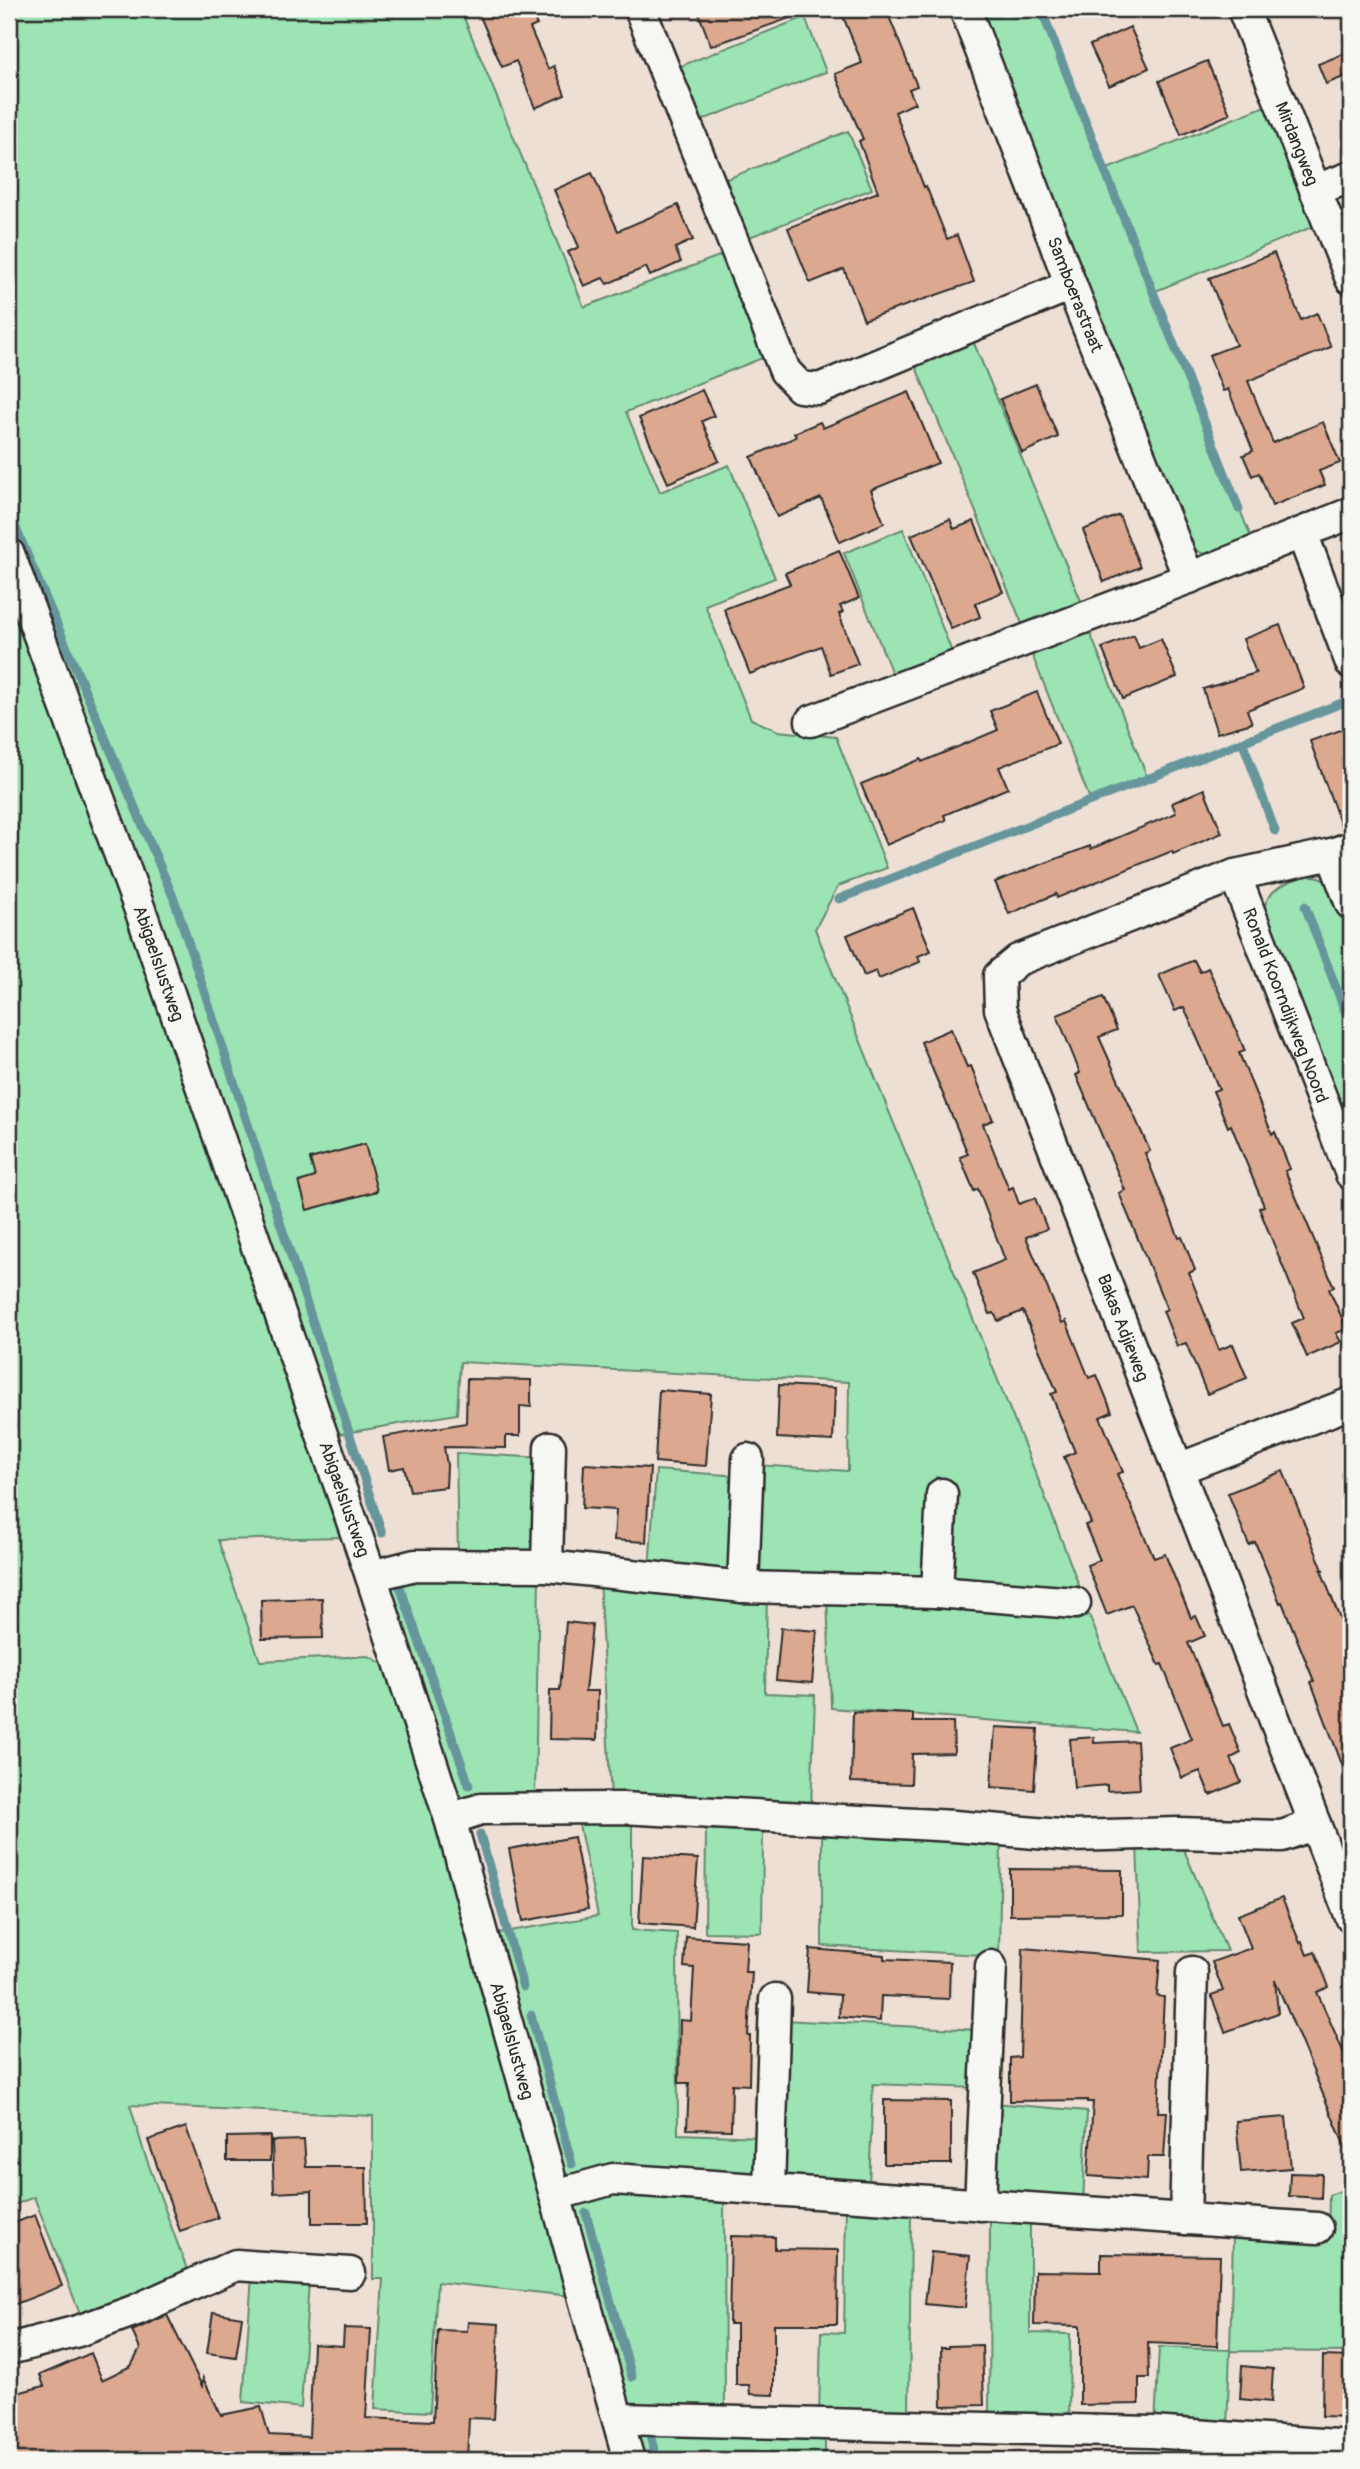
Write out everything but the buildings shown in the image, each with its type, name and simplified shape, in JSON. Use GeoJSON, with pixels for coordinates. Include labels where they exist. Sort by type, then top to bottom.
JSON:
{"type":"FeatureCollection","features":[{"type":"Feature","properties":{"kind":"street"},"geometry":{"type":"LineString","coordinates":[[640,9],[785,371],[800,387],[819,390],[1071,285]]}},
{"type":"Feature","properties":{"kind":"street","name":"Samboerastraat"},"geometry":{"type":"LineString","coordinates":[[965,9],[1071,285],[1189,578]]}},
{"type":"Feature","properties":{"kind":"street","name":"Mirdangweg"},"geometry":{"type":"LineString","coordinates":[[1243,9],[1351,279]]}},
{"type":"Feature","properties":{"kind":"street"},"geometry":{"type":"LineString","coordinates":[[1315,190],[1351,177]]}},
{"type":"Feature","properties":{"kind":"street"},"geometry":{"type":"LineString","coordinates":[[811,721],[1189,578],[1351,513]]}},
{"type":"Feature","properties":{"kind":"street"},"geometry":{"type":"LineString","coordinates":[[1302,533],[1351,663]]}},
{"type":"Feature","properties":{"kind":"street","name":"Abigaelslustweg"},"geometry":{"type":"LineString","coordinates":[[9,554],[143,918],[370,1576],[450,1819],[629,2460]]}},
{"type":"Feature","properties":{"kind":"street"},"geometry":{"type":"LineString","coordinates":[[1236,875],[1342,850],[1351,904]]}},
{"type":"Feature","properties":{"kind":"street","name":"Ronald Koorndijkweg Noord"},"geometry":{"type":"LineString","coordinates":[[1236,875],[1351,1174]]}},
{"type":"Feature","properties":{"kind":"street","name":"Bakas Adjieweg"},"geometry":{"type":"LineString","coordinates":[[1236,875],[1018,960],[999,976],[1000,1009],[1351,1917]]}},
{"type":"Feature","properties":{"kind":"street"},"geometry":{"type":"LineString","coordinates":[[1178,1469],[1351,1403]]}},
{"type":"Feature","properties":{"kind":"street"},"geometry":{"type":"LineString","coordinates":[[547,1566],[550,1447]]}},
{"type":"Feature","properties":{"kind":"street"},"geometry":{"type":"LineString","coordinates":[[743,1587],[748,1459]]}},
{"type":"Feature","properties":{"kind":"street"},"geometry":{"type":"LineString","coordinates":[[937,1592],[942,1494]]}},
{"type":"Feature","properties":{"kind":"street"},"geometry":{"type":"LineString","coordinates":[[370,1576],[415,1565],[547,1566],[743,1587],[937,1592],[1076,1603]]}},
{"type":"Feature","properties":{"kind":"street"},"geometry":{"type":"LineString","coordinates":[[450,1819],[481,1809],[622,1808],[940,1825],[1071,1836],[1178,1833],[1282,1836],[1315,1824]]}},
{"type":"Feature","properties":{"kind":"street"},"geometry":{"type":"LineString","coordinates":[[981,2205],[991,1966]]}},
{"type":"Feature","properties":{"kind":"street"},"geometry":{"type":"LineString","coordinates":[[1185,2219],[1192,1972]]}},
{"type":"Feature","properties":{"kind":"street"},"geometry":{"type":"LineString","coordinates":[[769,2190],[775,1999]]}},
{"type":"Feature","properties":{"kind":"street"},"geometry":{"type":"LineString","coordinates":[[555,2194],[613,2179],[1317,2228]]}},
{"type":"Feature","properties":{"kind":"street"},"geometry":{"type":"LineString","coordinates":[[9,2349],[78,2331],[136,2310],[236,2265],[350,2273]]}},
{"type":"Feature","properties":{"kind":"street"},"geometry":{"type":"LineString","coordinates":[[619,2419],[1152,2432],[1351,2446]]}},
{"type":"Feature","properties":{"kind":"green space"},"geometry":{"type":"Polygon","coordinates":[[[9,9],[485,9],[464,18],[584,307],[727,253],[770,355],[626,412],[660,492],[729,465],[775,578],[705,605],[751,719],[778,731],[836,737],[887,868],[838,886],[815,929],[1083,1596],[946,1585],[949,1481],[936,1477],[928,1583],[752,1579],[757,1465],[848,1471],[849,1382],[460,1362],[457,1414],[328,1436],[9,536],[9,9]]]}},
{"type":"Feature","properties":{"kind":"green space"},"geometry":{"type":"Polygon","coordinates":[[[978,9],[1041,9],[1105,170],[1270,104],[1317,225],[1153,292],[1254,545],[1225,554],[1208,555],[1193,548],[1186,539],[978,9]]]}},
{"type":"Feature","properties":{"kind":"green space"},"geometry":{"type":"Polygon","coordinates":[[[805,17],[826,72],[695,123],[673,69],[805,17]]]}},
{"type":"Feature","properties":{"kind":"green space"},"geometry":{"type":"Polygon","coordinates":[[[848,131],[872,189],[742,240],[719,182],[848,131]]]}},
{"type":"Feature","properties":{"kind":"green space"},"geometry":{"type":"Polygon","coordinates":[[[971,336],[1084,608],[1025,631],[913,360],[971,336]]]}},
{"type":"Feature","properties":{"kind":"green space"},"geometry":{"type":"Polygon","coordinates":[[[903,529],[954,657],[895,681],[844,553],[903,529]]]}},
{"type":"Feature","properties":{"kind":"green space"},"geometry":{"type":"Polygon","coordinates":[[[9,579],[128,908],[342,1537],[218,1540],[260,1661],[369,1656],[384,1665],[414,1732],[572,2296],[437,2282],[430,2412],[375,2409],[383,2279],[373,2279],[373,2116],[130,2105],[144,2152],[189,2275],[83,2321],[34,2197],[9,2207],[9,579]]]}},
{"type":"Feature","properties":{"kind":"green space"},"geometry":{"type":"Polygon","coordinates":[[[1087,625],[1148,779],[1091,802],[1029,647],[1087,625]]]}},
{"type":"Feature","properties":{"kind":"green space"},"geometry":{"type":"Polygon","coordinates":[[[1308,875],[1319,877],[1331,885],[1351,933],[1351,1141],[1262,914],[1273,892],[1308,875]]]}},
{"type":"Feature","properties":{"kind":"green space"},"geometry":{"type":"Polygon","coordinates":[[[456,1453],[543,1458],[537,1558],[458,1558],[456,1453]]]}},
{"type":"Feature","properties":{"kind":"green space"},"geometry":{"type":"Polygon","coordinates":[[[656,1470],[740,1476],[737,1580],[649,1570],[656,1470]]]}},
{"type":"Feature","properties":{"kind":"green space"},"geometry":{"type":"Polygon","coordinates":[[[418,1576],[539,1576],[535,1798],[464,1800],[457,1791],[384,1588],[418,1576]]]}},
{"type":"Feature","properties":{"kind":"green space"},"geometry":{"type":"Polygon","coordinates":[[[599,1578],[767,1594],[765,1693],[815,1695],[811,1810],[611,1799],[599,1578]]]}},
{"type":"Feature","properties":{"kind":"green space"},"geometry":{"type":"Polygon","coordinates":[[[827,1595],[935,1598],[1089,1615],[1136,1732],[831,1708],[827,1595]]]}},
{"type":"Feature","properties":{"kind":"green space"},"geometry":{"type":"Polygon","coordinates":[[[578,1820],[632,1820],[632,1930],[677,1933],[678,2134],[765,2137],[763,2182],[585,2178],[570,2175],[563,2170],[492,1934],[598,1916],[578,1820]]]}},
{"type":"Feature","properties":{"kind":"green space"},"geometry":{"type":"Polygon","coordinates":[[[706,1829],[763,1832],[762,1933],[705,1932],[706,1829]]]}},
{"type":"Feature","properties":{"kind":"green space"},"geometry":{"type":"Polygon","coordinates":[[[822,1833],[1001,1841],[999,1956],[822,1946],[822,1833]]]}},
{"type":"Feature","properties":{"kind":"green space"},"geometry":{"type":"Polygon","coordinates":[[[1181,1843],[1227,1951],[1141,1952],[1137,1844],[1181,1843]]]}},
{"type":"Feature","properties":{"kind":"green space"},"geometry":{"type":"Polygon","coordinates":[[[782,2020],[979,2030],[977,2088],[873,2084],[869,2188],[779,2182],[782,2020]]]}},
{"type":"Feature","properties":{"kind":"green space"},"geometry":{"type":"Polygon","coordinates":[[[993,2103],[1087,2111],[1083,2206],[988,2199],[993,2103]]]}},
{"type":"Feature","properties":{"kind":"green space"},"geometry":{"type":"Polygon","coordinates":[[[1349,2188],[1351,2352],[1230,2351],[1227,2429],[1155,2425],[1159,2347],[1230,2350],[1233,2236],[1328,2242],[1329,2195],[1349,2188]]]}},
{"type":"Feature","properties":{"kind":"green space"},"geometry":{"type":"Polygon","coordinates":[[[614,2191],[724,2199],[725,2412],[628,2406],[568,2212],[577,2201],[614,2191]]]}},
{"type":"Feature","properties":{"kind":"green space"},"geometry":{"type":"Polygon","coordinates":[[[846,2207],[911,2210],[909,2420],[819,2416],[821,2332],[844,2333],[846,2207]]]}},
{"type":"Feature","properties":{"kind":"green space"},"geometry":{"type":"Polygon","coordinates":[[[990,2221],[1030,2221],[1030,2333],[1070,2334],[1069,2423],[989,2422],[990,2221]]]}},
{"type":"Feature","properties":{"kind":"green space"},"geometry":{"type":"Polygon","coordinates":[[[252,2275],[309,2280],[301,2408],[243,2402],[252,2275]]]}},
{"type":"Feature","properties":{"kind":"green space"},"geometry":{"type":"Polygon","coordinates":[[[635,2427],[825,2433],[825,2460],[637,2460],[635,2427]]]}},
{"type":"Feature","properties":{"kind":"waterway"},"geometry":{"type":"LineString","coordinates":[[1041,9],[1239,509]]}},
{"type":"Feature","properties":{"kind":"waterway"},"geometry":{"type":"LineString","coordinates":[[9,512],[174,899],[382,1533]]}},
{"type":"Feature","properties":{"kind":"waterway"},"geometry":{"type":"LineString","coordinates":[[839,899],[1342,703]]}},
{"type":"Feature","properties":{"kind":"waterway"},"geometry":{"type":"LineString","coordinates":[[1243,743],[1275,831]]}},
{"type":"Feature","properties":{"kind":"waterway"},"geometry":{"type":"LineString","coordinates":[[1305,906],[1351,1027]]}},
{"type":"Feature","properties":{"kind":"waterway"},"geometry":{"type":"LineString","coordinates":[[396,1575],[469,1785]]}},
{"type":"Feature","properties":{"kind":"waterway"},"geometry":{"type":"LineString","coordinates":[[480,1834],[523,1987]]}},
{"type":"Feature","properties":{"kind":"waterway"},"geometry":{"type":"LineString","coordinates":[[531,2015],[572,2164]]}},
{"type":"Feature","properties":{"kind":"waterway"},"geometry":{"type":"LineString","coordinates":[[586,2213],[632,2377]]}},
{"type":"Feature","properties":{"kind":"waterway"},"geometry":{"type":"LineString","coordinates":[[651,2439],[657,2460]]}}]}
